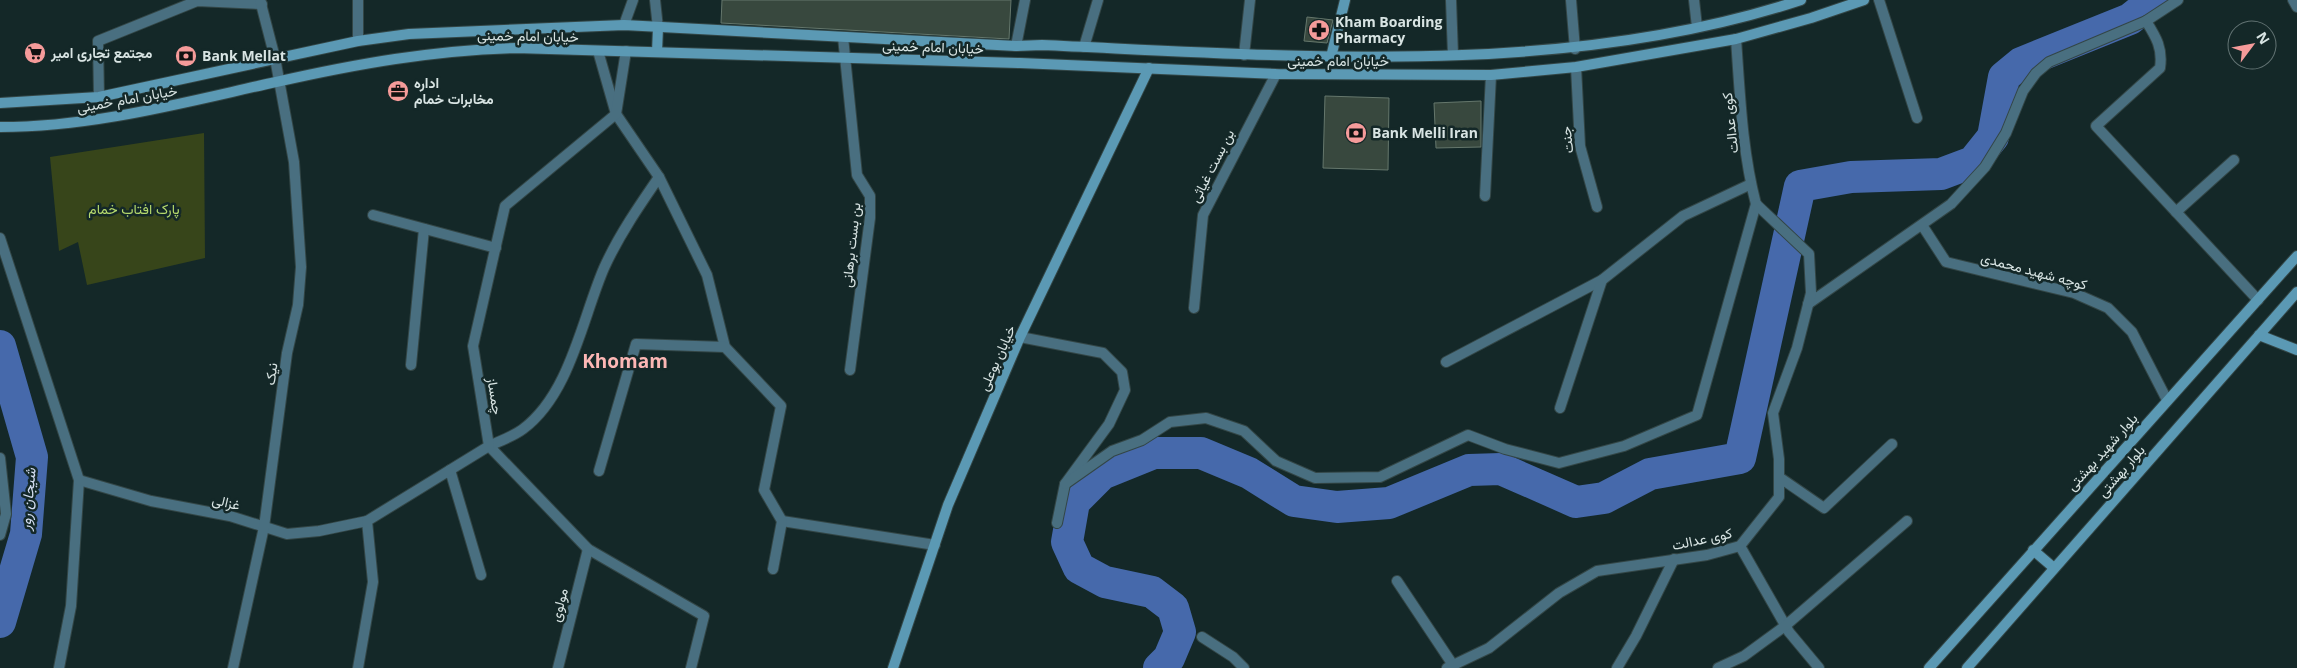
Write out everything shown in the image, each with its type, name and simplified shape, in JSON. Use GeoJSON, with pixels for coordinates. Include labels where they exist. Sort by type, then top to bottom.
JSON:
{"type":"FeatureCollection","features":[{"type":"Feature","properties":{"kind":"main road"},"geometry":{"type":"LineString","coordinates":[[1331,57],[1345,0]]}},
{"type":"Feature","properties":{"kind":"main road","name":"خیابان امام خمینی"},"geometry":{"type":"LineString","coordinates":[[0,126],[58,125],[137,113],[278,81],[407,56],[464,49],[657,52],[1276,74],[1491,75],[1576,68],[1736,39],[1811,18],[1864,0]]}},
{"type":"Feature","properties":{"kind":"main road","name":"خیابان امام خمینی"},"geometry":{"type":"LineString","coordinates":[[0,103],[99,97],[358,41],[409,34],[624,26],[1016,46],[1042,45],[1244,55],[1331,57],[1453,55],[1574,48],[1697,27],[1796,1]]}},
{"type":"Feature","properties":{"kind":"main road"},"geometry":{"type":"LineString","coordinates":[[657,52],[658,28]]}},
{"type":"Feature","properties":{"kind":"main road","name":"خیابان بوعلی"},"geometry":{"type":"LineString","coordinates":[[893,668],[948,505],[1020,337],[1149,68]]}},
{"type":"Feature","properties":{"kind":"main road","name":"بلوار شهید بهشتی"},"geometry":{"type":"LineString","coordinates":[[1929,668],[2297,256]]}},
{"type":"Feature","properties":{"kind":"main road","name":"بلوار بهشتی"},"geometry":{"type":"LineString","coordinates":[[1966,668],[2297,292]]}},
{"type":"Feature","properties":{"kind":"main road"},"geometry":{"type":"LineString","coordinates":[[2259,334],[2297,350]]}},
{"type":"Feature","properties":{"kind":"main road"},"geometry":{"type":"LineString","coordinates":[[2033,550],[2054,568]]}},
{"type":"Feature","properties":{"kind":"street"},"geometry":{"type":"LineString","coordinates":[[358,0],[358,41]]}},
{"type":"Feature","properties":{"kind":"street"},"geometry":{"type":"LineString","coordinates":[[624,26],[633,0]]}},
{"type":"Feature","properties":{"kind":"street"},"geometry":{"type":"LineString","coordinates":[[655,0],[658,28]]}},
{"type":"Feature","properties":{"kind":"street"},"geometry":{"type":"LineString","coordinates":[[1016,46],[1025,0]]}},
{"type":"Feature","properties":{"kind":"street"},"geometry":{"type":"LineString","coordinates":[[1084,47],[1098,0]]}},
{"type":"Feature","properties":{"kind":"street"},"geometry":{"type":"LineString","coordinates":[[1244,55],[1250,0]]}},
{"type":"Feature","properties":{"kind":"street"},"geometry":{"type":"LineString","coordinates":[[1451,0],[1453,55]]}},
{"type":"Feature","properties":{"kind":"street"},"geometry":{"type":"LineString","coordinates":[[1571,0],[1574,48]]}},
{"type":"Feature","properties":{"kind":"street"},"geometry":{"type":"LineString","coordinates":[[1694,0],[1697,27]]}},
{"type":"Feature","properties":{"kind":"street"},"geometry":{"type":"LineString","coordinates":[[1879,0],[1917,118]]}},
{"type":"Feature","properties":{"kind":"street"},"geometry":{"type":"LineString","coordinates":[[1808,304],[1951,204],[1984,167],[2006,133],[2023,90],[2036,73],[2050,62],[2146,21],[2178,0]]}},
{"type":"Feature","properties":{"kind":"street"},"geometry":{"type":"LineString","coordinates":[[2293,0],[2297,7]]}},
{"type":"Feature","properties":{"kind":"street"},"geometry":{"type":"LineString","coordinates":[[99,97],[98,41],[197,1],[261,2]]}},
{"type":"Feature","properties":{"kind":"street","name":"نیک"},"geometry":{"type":"LineString","coordinates":[[233,668],[264,527],[287,353],[298,305],[301,266],[294,162],[275,58],[261,2]]}},
{"type":"Feature","properties":{"kind":"street"},"geometry":{"type":"LineString","coordinates":[[2146,21],[2157,39],[2162,53],[2160,68],[2096,126],[2258,300]]}},
{"type":"Feature","properties":{"kind":"street","name":"بن بست برهانی"},"geometry":{"type":"LineString","coordinates":[[843,37],[857,175],[870,196],[870,218],[850,370]]}},
{"type":"Feature","properties":{"kind":"street","name":"کوی عدالت"},"geometry":{"type":"LineString","coordinates":[[1450,666],[1489,648],[1559,593],[1597,571],[1707,555],[1740,546],[1779,497],[1773,413],[1797,348],[1811,293],[1809,254],[1756,204],[1742,124],[1736,39]]}},
{"type":"Feature","properties":{"kind":"street"},"geometry":{"type":"LineString","coordinates":[[598,51],[616,114],[660,177],[707,275],[725,347],[781,406],[764,490],[782,521],[773,569]]}},
{"type":"Feature","properties":{"kind":"street"},"geometry":{"type":"LineString","coordinates":[[616,114],[626,52]]}},
{"type":"Feature","properties":{"kind":"street","name":"جنت"},"geometry":{"type":"LineString","coordinates":[[1576,68],[1580,146],[1597,207]]}},
{"type":"Feature","properties":{"kind":"street","name":"بن بست غیاثی"},"geometry":{"type":"LineString","coordinates":[[1194,308],[1203,215],[1276,74]]}},
{"type":"Feature","properties":{"kind":"street"},"geometry":{"type":"LineString","coordinates":[[1485,196],[1491,75]]}},
{"type":"Feature","properties":{"kind":"street","name":"چمساز"},"geometry":{"type":"LineString","coordinates":[[489,446],[473,346],[506,206],[616,114]]}},
{"type":"Feature","properties":{"kind":"street"},"geometry":{"type":"LineString","coordinates":[[2176,212],[2234,160]]}},
{"type":"Feature","properties":{"kind":"street"},"geometry":{"type":"LineString","coordinates":[[358,668],[373,582],[367,521],[489,446],[523,429],[543,410],[562,379],[604,268],[627,223],[660,177]]}},
{"type":"Feature","properties":{"kind":"street"},"geometry":{"type":"LineString","coordinates":[[1446,362],[1602,280],[1683,216],[1751,184]]}},
{"type":"Feature","properties":{"kind":"street"},"geometry":{"type":"LineString","coordinates":[[1065,484],[1112,450],[1142,440],[1170,422],[1206,418],[1244,431],[1276,461],[1315,478],[1380,477],[1468,435],[1505,448],[1559,463],[1624,446],[1696,415],[1756,204]]}},
{"type":"Feature","properties":{"kind":"street"},"geometry":{"type":"LineString","coordinates":[[373,215],[496,248]]}},
{"type":"Feature","properties":{"kind":"street","name":"کوچه شهید محمدی"},"geometry":{"type":"LineString","coordinates":[[1922,225],[1946,262],[2074,293],[2108,308],[2132,332],[2168,400]]}},
{"type":"Feature","properties":{"kind":"street"},"geometry":{"type":"LineString","coordinates":[[411,365],[424,229]]}},
{"type":"Feature","properties":{"kind":"street"},"geometry":{"type":"LineString","coordinates":[[0,238],[79,480],[71,606],[59,668]]}},
{"type":"Feature","properties":{"kind":"street"},"geometry":{"type":"LineString","coordinates":[[1560,408],[1602,280]]}},
{"type":"Feature","properties":{"kind":"street"},"geometry":{"type":"LineString","coordinates":[[1020,337],[1103,354],[1122,372],[1124,390],[1110,424],[1065,484],[1057,523]]}},
{"type":"Feature","properties":{"kind":"street"},"geometry":{"type":"LineString","coordinates":[[599,471],[636,344],[725,347]]}},
{"type":"Feature","properties":{"kind":"street"},"geometry":{"type":"LineString","coordinates":[[1779,477],[1824,508],[1892,444]]}},
{"type":"Feature","properties":{"kind":"street"},"geometry":{"type":"LineString","coordinates":[[489,446],[588,549],[704,616],[692,668]]}},
{"type":"Feature","properties":{"kind":"street"},"geometry":{"type":"LineString","coordinates":[[0,458],[6,514],[0,535]]}},
{"type":"Feature","properties":{"kind":"street"},"geometry":{"type":"LineString","coordinates":[[450,470],[481,576]]}},
{"type":"Feature","properties":{"kind":"street","name":"غزالی"},"geometry":{"type":"LineString","coordinates":[[79,480],[151,501],[230,516],[287,534],[367,521]]}},
{"type":"Feature","properties":{"kind":"street"},"geometry":{"type":"LineString","coordinates":[[782,521],[935,545]]}},
{"type":"Feature","properties":{"kind":"street"},"geometry":{"type":"LineString","coordinates":[[1718,668],[1744,656],[1785,626],[1907,521]]}},
{"type":"Feature","properties":{"kind":"street"},"geometry":{"type":"LineString","coordinates":[[1740,546],[1785,626],[1819,668]]}},
{"type":"Feature","properties":{"kind":"street","name":"مولوی"},"geometry":{"type":"LineString","coordinates":[[558,668],[588,549]]}},
{"type":"Feature","properties":{"kind":"street"},"geometry":{"type":"LineString","coordinates":[[1617,668],[1636,636],[1674,559]]}},
{"type":"Feature","properties":{"kind":"street"},"geometry":{"type":"LineString","coordinates":[[1397,581],[1450,666]]}},
{"type":"Feature","properties":{"kind":"street"},"geometry":{"type":"LineString","coordinates":[[1202,638],[1233,657],[1244,668]]}},
{"type":"Feature","properties":{"kind":"green space","name":"پارک افتاب خمام"},"geometry":{"type":"Polygon","coordinates":[[[204,133],[205,258],[87,285],[78,242],[59,251],[50,157],[204,133]]]}},
{"type":"Feature","properties":{"kind":"building"},"geometry":{"type":"Polygon","coordinates":[[[722,0],[1011,0],[1009,39],[721,23],[722,0]]]}},
{"type":"Feature","properties":{"kind":"building","name":"Kham Boarding Pharmacy"},"geometry":{"type":"Polygon","coordinates":[[[1307,17],[1333,20],[1327,43],[1304,41],[1307,17]]]}},
{"type":"Feature","properties":{"kind":"building","name":"Bank Melli Iran"},"geometry":{"type":"Polygon","coordinates":[[[1325,96],[1389,98],[1388,170],[1323,168],[1325,96]]]}},
{"type":"Feature","properties":{"kind":"building"},"geometry":{"type":"Polygon","coordinates":[[[1481,101],[1481,147],[1436,148],[1434,103],[1481,101]]]}},
{"type":"Feature","properties":{"kind":"waterway"},"geometry":{"type":"LineString","coordinates":[[1159,668],[1169,658],[1180,632],[1173,608],[1152,592],[1105,582],[1079,568],[1067,542],[1074,502],[1102,474],[1154,453],[1201,453],[1249,473],[1294,501],[1337,507],[1389,503],[1469,470],[1501,469],[1576,502],[1604,498],[1650,474],[1740,458],[1800,186],[1851,177],[1941,174],[1973,162],[1993,137],[2004,77],[2021,63],[2130,19],[2154,0]]}},
{"type":"Feature","properties":{"kind":"waterway","name":"شیجان رور"},"geometry":{"type":"LineString","coordinates":[[0,346],[32,457],[26,534],[0,622]]}},
{"type":"Feature","properties":{"kind":"place","name":"Kham Boarding Pharmacy"},"geometry":{"type":"Point","coordinates":[1319,30]}},
{"type":"Feature","properties":{"kind":"place","name":"مجتمع تجاری امیر"},"geometry":{"type":"Point","coordinates":[35,53]}},
{"type":"Feature","properties":{"kind":"place","name":"Bank Mellat"},"geometry":{"type":"Point","coordinates":[186,56]}},
{"type":"Feature","properties":{"kind":"place","name":"اداره مخابرات خمام"},"geometry":{"type":"Point","coordinates":[398,91]}},
{"type":"Feature","properties":{"kind":"place","name":"Bank Melli Iran"},"geometry":{"type":"Point","coordinates":[1356,133]}},
{"type":"Feature","properties":{"kind":"district","name":"Khomam"},"geometry":{"type":"Point","coordinates":[625,361]}}]}
